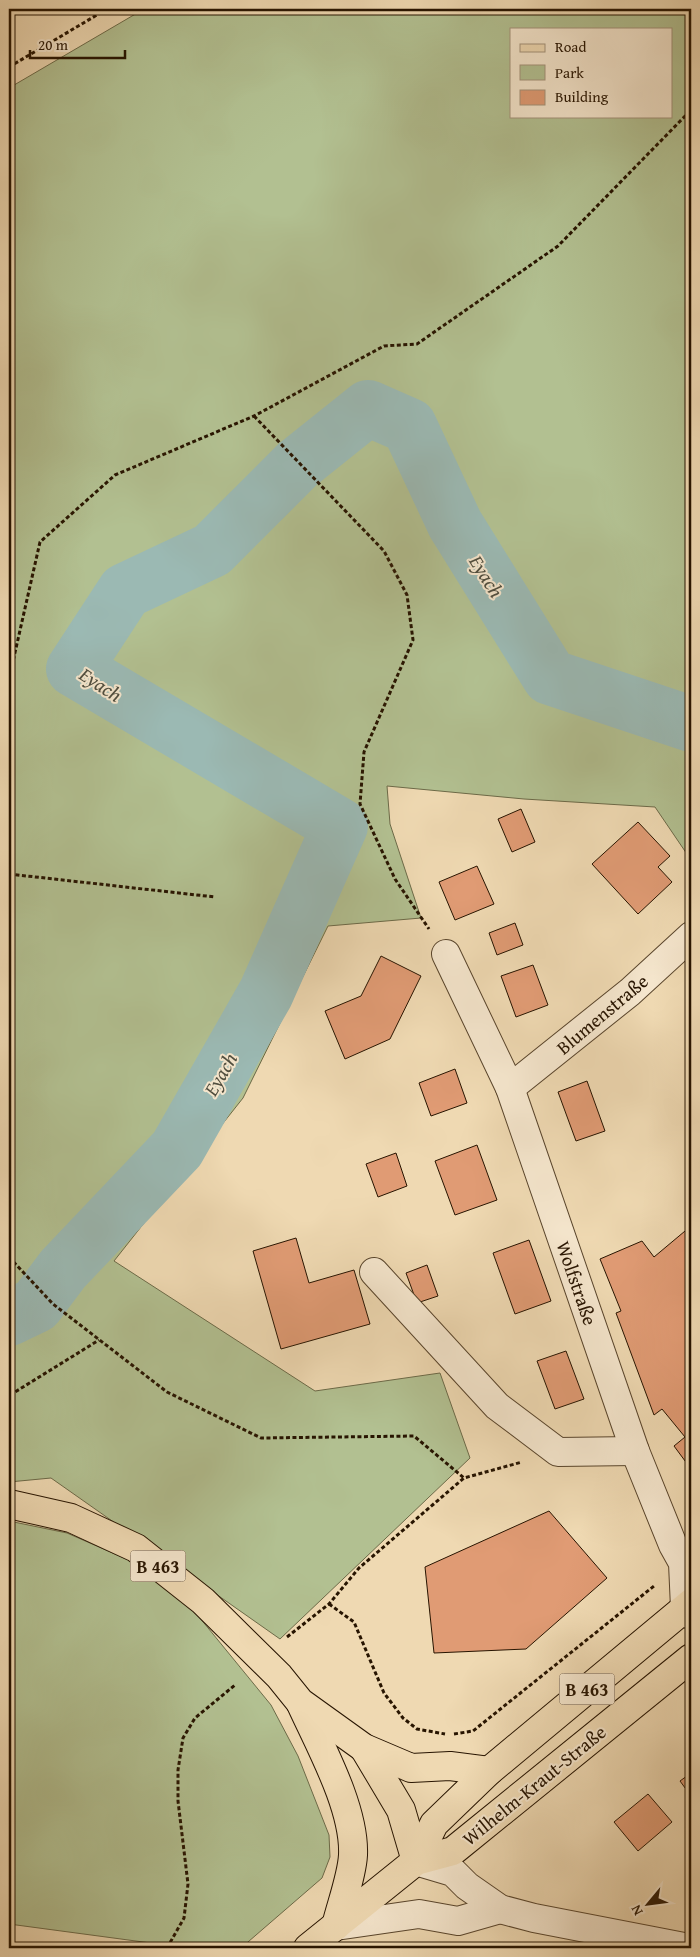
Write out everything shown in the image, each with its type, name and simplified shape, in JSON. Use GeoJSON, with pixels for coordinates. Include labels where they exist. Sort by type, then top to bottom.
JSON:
{"type":"FeatureCollection","features":[{"type":"Feature","properties":{"kind":"main road","name":"B 463"},"geometry":{"type":"LineString","coordinates":[[9,1504],[72,1518],[136,1548],[203,1601],[279,1676],[300,1702],[364,1748],[411,1768],[450,1766],[489,1771]]}},
{"type":"Feature","properties":{"kind":"main road","name":"Wilhelm-Kraut-Straße"},"geometry":{"type":"LineString","coordinates":[[416,1862],[434,1824],[489,1771],[689,1609]]}},
{"type":"Feature","properties":{"kind":"main road","name":"Wilhelm-Kraut-Straße"},"geometry":{"type":"LineString","coordinates":[[308,1948],[416,1862],[453,1851],[691,1658]]}},
{"type":"Feature","properties":{"kind":"main road"},"geometry":{"type":"LineString","coordinates":[[300,1702],[328,1764],[350,1821],[353,1856],[336,1926]]}},
{"type":"Feature","properties":{"kind":"main road","name":"B 463"},"geometry":{"type":"LineString","coordinates":[[364,1748],[400,1810],[416,1862]]}},
{"type":"Feature","properties":{"kind":"street","name":"Blumenstraße"},"geometry":{"type":"LineString","coordinates":[[510,1088],[630,992],[691,936]]}},
{"type":"Feature","properties":{"kind":"street","name":"Wolfstraße"},"geometry":{"type":"LineString","coordinates":[[446,954],[510,1088],[635,1451],[673,1545],[683,1563],[689,1609]]}},
{"type":"Feature","properties":{"kind":"street"},"geometry":{"type":"LineString","coordinates":[[374,1272],[496,1406],[558,1452],[635,1451]]}},
{"type":"Feature","properties":{"kind":"street"},"geometry":{"type":"LineString","coordinates":[[416,1862],[453,1872],[468,1886],[500,1908],[543,1920],[689,1948]]}},
{"type":"Feature","properties":{"kind":"street"},"geometry":{"type":"LineString","coordinates":[[336,1926],[419,1914],[458,1921],[500,1908]]}},
{"type":"Feature","properties":{"kind":"path"},"geometry":{"type":"LineString","coordinates":[[9,67],[107,9]]}},
{"type":"Feature","properties":{"kind":"path"},"geometry":{"type":"LineString","coordinates":[[9,679],[40,542],[115,476],[254,416],[384,346],[417,344],[558,246],[691,110]]}},
{"type":"Feature","properties":{"kind":"path"},"geometry":{"type":"LineString","coordinates":[[254,416],[384,551],[407,594],[413,640],[364,752],[360,804],[395,879],[446,954]]}},
{"type":"Feature","properties":{"kind":"path"},"geometry":{"type":"LineString","coordinates":[[9,874],[215,897]]}},
{"type":"Feature","properties":{"kind":"path"},"geometry":{"type":"LineString","coordinates":[[9,1257],[53,1304],[167,1392],[261,1438],[414,1436],[464,1478]]}},
{"type":"Feature","properties":{"kind":"path"},"geometry":{"type":"LineString","coordinates":[[9,1392],[15,1392],[99,1340]]}},
{"type":"Feature","properties":{"kind":"path"},"geometry":{"type":"LineString","coordinates":[[287,1637],[329,1604],[360,1568],[464,1478],[558,1452]]}},
{"type":"Feature","properties":{"kind":"path"},"geometry":{"type":"LineString","coordinates":[[329,1604],[354,1622],[384,1693],[404,1718],[417,1729],[449,1735],[473,1731],[683,1563]]}},
{"type":"Feature","properties":{"kind":"path"},"geometry":{"type":"LineString","coordinates":[[167,1948],[184,1918],[188,1884],[178,1801],[178,1770],[183,1738],[195,1718],[235,1685]]}},
{"type":"Feature","properties":{"kind":"green space"},"geometry":{"type":"Polygon","coordinates":[[[144,9],[691,9],[691,860],[655,807],[524,799],[387,786],[390,824],[421,918],[328,926],[243,1098],[114,1261],[315,1391],[440,1373],[470,1458],[280,1639],[51,1478],[9,1482],[9,88],[144,9]]]}},
{"type":"Feature","properties":{"kind":"green space"},"geometry":{"type":"Polygon","coordinates":[[[9,1521],[67,1533],[131,1561],[195,1612],[271,1705],[298,1756],[329,1835],[330,1857],[322,1878],[241,1948],[188,1948],[9,1924],[9,1521]]]}},
{"type":"Feature","properties":{"kind":"building"},"geometry":{"type":"Polygon","coordinates":[[[521,809],[535,842],[512,852],[498,819],[521,809]]]}},
{"type":"Feature","properties":{"kind":"building"},"geometry":{"type":"Polygon","coordinates":[[[638,822],[670,856],[658,867],[672,882],[638,914],[592,864],[638,822]]]}},
{"type":"Feature","properties":{"kind":"building"},"geometry":{"type":"Polygon","coordinates":[[[477,866],[494,904],[455,920],[439,882],[477,866]]]}},
{"type":"Feature","properties":{"kind":"building"},"geometry":{"type":"Polygon","coordinates":[[[515,923],[523,945],[497,955],[489,933],[515,923]]]}},
{"type":"Feature","properties":{"kind":"building"},"geometry":{"type":"Polygon","coordinates":[[[381,956],[421,976],[390,1039],[345,1059],[325,1011],[361,996],[381,956]]]}},
{"type":"Feature","properties":{"kind":"building"},"geometry":{"type":"Polygon","coordinates":[[[533,965],[548,1005],[516,1017],[501,976],[533,965]]]}},
{"type":"Feature","properties":{"kind":"building"},"geometry":{"type":"Polygon","coordinates":[[[455,1069],[467,1103],[431,1116],[419,1083],[455,1069]]]}},
{"type":"Feature","properties":{"kind":"building"},"geometry":{"type":"Polygon","coordinates":[[[587,1081],[605,1131],[576,1141],[558,1092],[587,1081]]]}},
{"type":"Feature","properties":{"kind":"building"},"geometry":{"type":"Polygon","coordinates":[[[477,1145],[497,1200],[455,1215],[435,1161],[477,1145]]]}},
{"type":"Feature","properties":{"kind":"building"},"geometry":{"type":"Polygon","coordinates":[[[396,1153],[407,1186],[378,1197],[366,1164],[396,1153]]]}},
{"type":"Feature","properties":{"kind":"building"},"geometry":{"type":"Polygon","coordinates":[[[691,1226],[691,1469],[674,1446],[685,1437],[662,1409],[654,1415],[616,1313],[621,1311],[600,1259],[642,1241],[654,1257],[691,1226]]]}},
{"type":"Feature","properties":{"kind":"building"},"geometry":{"type":"Polygon","coordinates":[[[296,1238],[309,1283],[354,1270],[370,1324],[281,1349],[253,1251],[296,1238]]]}},
{"type":"Feature","properties":{"kind":"building"},"geometry":{"type":"Polygon","coordinates":[[[529,1240],[551,1301],[515,1314],[493,1253],[529,1240]]]}},
{"type":"Feature","properties":{"kind":"building"},"geometry":{"type":"Polygon","coordinates":[[[427,1265],[438,1296],[417,1303],[406,1273],[427,1265]]]}},
{"type":"Feature","properties":{"kind":"building"},"geometry":{"type":"Polygon","coordinates":[[[566,1351],[584,1399],[555,1409],[537,1361],[566,1351]]]}},
{"type":"Feature","properties":{"kind":"building"},"geometry":{"type":"Polygon","coordinates":[[[549,1511],[607,1578],[526,1649],[434,1653],[425,1567],[549,1511]]]}},
{"type":"Feature","properties":{"kind":"building"},"geometry":{"type":"Polygon","coordinates":[[[691,1773],[691,1796],[680,1781],[691,1773]]]}},
{"type":"Feature","properties":{"kind":"building"},"geometry":{"type":"Polygon","coordinates":[[[648,1794],[672,1822],[638,1851],[614,1822],[648,1794]]]}},
{"type":"Feature","properties":{"kind":"waterway","name":"Eyach"},"geometry":{"type":"LineString","coordinates":[[9,1318],[36,1305],[63,1269],[177,1149],[266,993],[340,826],[74,669],[125,591],[212,550],[298,464],[368,408],[409,426],[455,524],[550,677],[691,724]]}}]}
